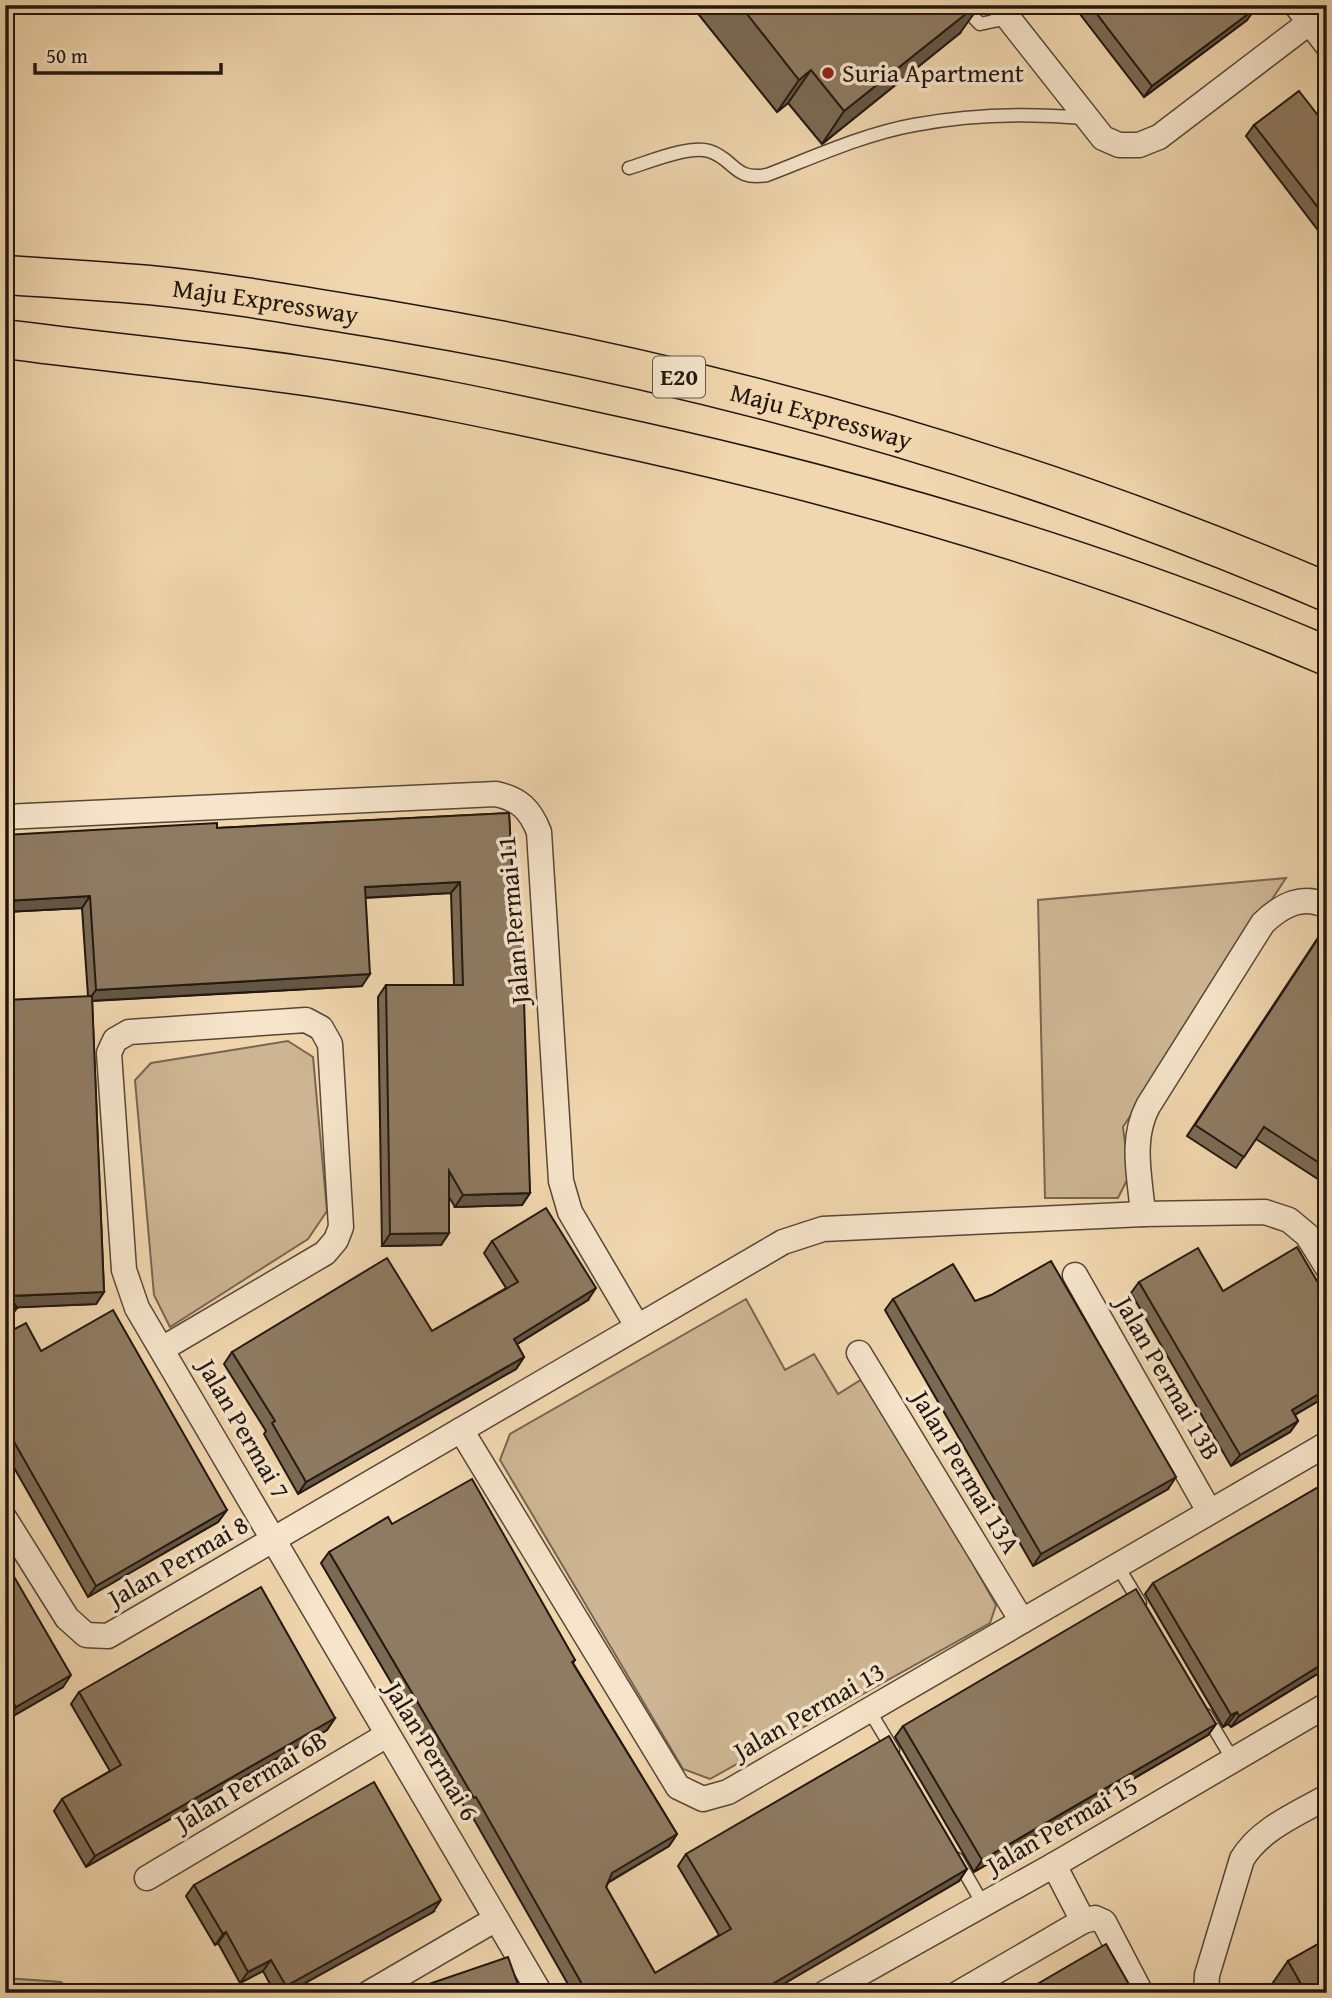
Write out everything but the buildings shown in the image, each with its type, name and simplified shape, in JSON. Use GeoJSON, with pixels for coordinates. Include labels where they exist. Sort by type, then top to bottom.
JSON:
{"type":"FeatureCollection","features":[{"type":"Feature","properties":{"kind":"highway","name":"Maju Expressway"},"geometry":{"type":"LineString","coordinates":[[5,275],[151,286],[331,311],[514,341],[692,380],[874,428],[1054,486],[1234,552],[1327,592]]}},
{"type":"Feature","properties":{"kind":"highway"},"geometry":{"type":"LineString","coordinates":[[5,340],[300,375],[509,413],[720,458],[983,532],[1171,593],[1327,656]]}},
{"type":"Feature","properties":{"kind":"street"},"geometry":{"type":"LineString","coordinates":[[1003,12],[1085,118],[1103,138],[1119,145],[1139,145],[1159,137],[1311,12],[1327,45]]}},
{"type":"Feature","properties":{"kind":"street","name":"Jalan Permai 11"},"geometry":{"type":"LineString","coordinates":[[5,817],[496,794],[511,797],[525,806],[539,832],[561,1181],[570,1212],[636,1326]]}},
{"type":"Feature","properties":{"kind":"street"},"geometry":{"type":"LineString","coordinates":[[1143,1214],[1137,1139],[1140,1121],[1148,1106],[1263,923],[1275,911],[1303,900],[1316,901],[1327,906]]}},
{"type":"Feature","properties":{"kind":"street","name":"Jalan Permai 7"},"geometry":{"type":"LineString","coordinates":[[162,1349],[325,1253],[336,1240],[341,1227],[330,1044],[321,1028],[306,1020],[129,1032],[116,1040],[109,1053],[124,1270],[137,1308],[274,1539]]}},
{"type":"Feature","properties":{"kind":"street","name":"Jalan Permai 8"},"geometry":{"type":"LineString","coordinates":[[5,1519],[67,1618],[86,1635],[108,1636],[783,1242],[822,1228],[1143,1214],[1265,1212],[1289,1220],[1307,1235],[1327,1267]]}},
{"type":"Feature","properties":{"kind":"street","name":"Jalan Permai 13B"},"geometry":{"type":"LineString","coordinates":[[1076,1275],[1209,1511]]}},
{"type":"Feature","properties":{"kind":"street","name":"Jalan Permai 13A"},"geometry":{"type":"LineString","coordinates":[[859,1353],[1022,1621]]}},
{"type":"Feature","properties":{"kind":"street","name":"Jalan Permai 13"},"geometry":{"type":"LineString","coordinates":[[461,1430],[678,1787],[703,1799],[728,1792],[1327,1444]]}},
{"type":"Feature","properties":{"kind":"street","name":"Jalan Permai 6"},"geometry":{"type":"LineString","coordinates":[[274,1539],[540,1993]]}},
{"type":"Feature","properties":{"kind":"street","name":"Jalan Permai 15"},"geometry":{"type":"LineString","coordinates":[[825,1993],[1054,1865],[1327,1705]]}},
{"type":"Feature","properties":{"kind":"street","name":"Jalan Permai 6B"},"geometry":{"type":"LineString","coordinates":[[146,1878],[387,1735]]}},
{"type":"Feature","properties":{"kind":"street"},"geometry":{"type":"LineString","coordinates":[[1206,1993],[1207,1975],[1241,1859],[1250,1845],[1262,1835],[1327,1797]]}},
{"type":"Feature","properties":{"kind":"street"},"geometry":{"type":"LineString","coordinates":[[1054,1865],[1083,1921]]}},
{"type":"Feature","properties":{"kind":"street"},"geometry":{"type":"LineString","coordinates":[[959,1993],[1083,1921],[1095,1918],[1104,1922],[1141,1993]]}},
{"type":"Feature","properties":{"kind":"street"},"geometry":{"type":"LineString","coordinates":[[369,1993],[496,1919]]}},
{"type":"Feature","properties":{"kind":"lane"},"geometry":{"type":"LineString","coordinates":[[962,5],[980,24],[1003,12]]}},
{"type":"Feature","properties":{"kind":"lane"},"geometry":{"type":"LineString","coordinates":[[629,168],[689,150],[707,150],[741,173],[752,177],[767,175],[912,125],[962,117],[1035,114],[1085,118]]}},
{"type":"Feature","properties":{"kind":"lane"},"geometry":{"type":"LineString","coordinates":[[1117,1565],[1144,1611]]}},
{"type":"Feature","properties":{"kind":"lane"},"geometry":{"type":"LineString","coordinates":[[1199,1703],[1233,1760]]}},
{"type":"Feature","properties":{"kind":"lane"},"geometry":{"type":"LineString","coordinates":[[869,1710],[903,1767]]}},
{"type":"Feature","properties":{"kind":"lane"},"geometry":{"type":"LineString","coordinates":[[950,1847],[983,1904]]}},
{"type":"Feature","properties":{"kind":"shaded area"},"geometry":{"type":"Polygon","coordinates":[[[1286,878],[1123,1127],[1129,1176],[1118,1198],[1045,1198],[1038,900],[1286,878]]]}},
{"type":"Feature","properties":{"kind":"shaded area"},"geometry":{"type":"Polygon","coordinates":[[[288,1041],[313,1057],[327,1211],[308,1239],[170,1327],[154,1295],[135,1080],[151,1063],[288,1041]]]}},
{"type":"Feature","properties":{"kind":"shaded area"},"geometry":{"type":"Polygon","coordinates":[[[746,1299],[785,1370],[814,1354],[838,1394],[867,1376],[996,1605],[990,1623],[710,1779],[683,1769],[500,1460],[510,1434],[746,1299]]]}},
{"type":"Feature","properties":{"kind":"shaded area"},"geometry":{"type":"Polygon","coordinates":[[[5,1978],[61,1982],[72,1993],[5,1993],[5,1978]]]}},
{"type":"Feature","properties":{"kind":"place","name":"Suria Apartment"},"geometry":{"type":"Point","coordinates":[828,73]}}]}
